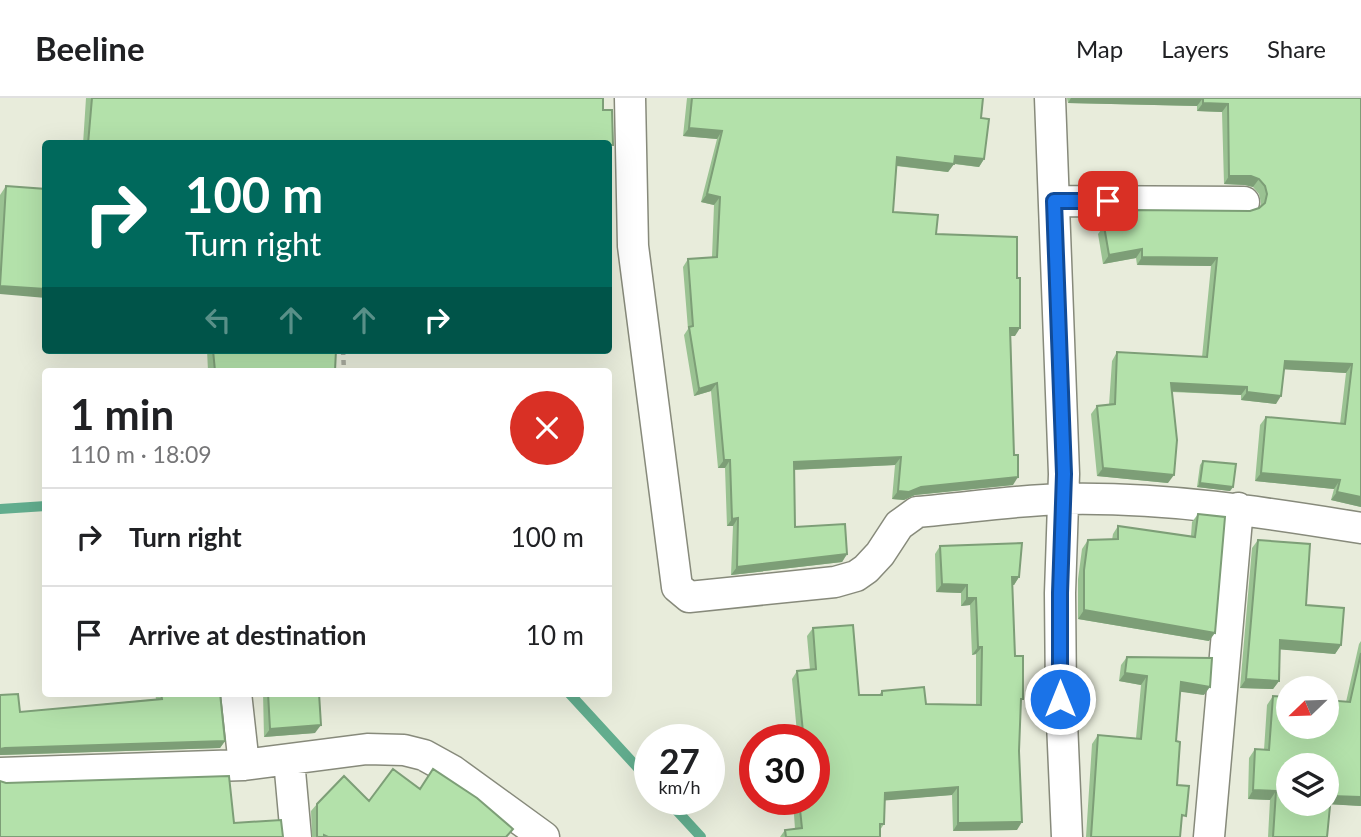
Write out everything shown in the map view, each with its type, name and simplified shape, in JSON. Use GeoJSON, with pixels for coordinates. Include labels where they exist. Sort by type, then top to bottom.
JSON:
{"type":"FeatureCollection","features":[{"type":"Feature","properties":{"kind":"street"},"geometry":{"type":"LineString","coordinates":[[630,98],[633,246],[677,587],[689,597],[835,582],[856,576],[880,554],[899,525],[917,512],[1063,499],[1173,501],[1238,508],[1361,528]]}},
{"type":"Feature","properties":{"kind":"street"},"geometry":{"type":"LineString","coordinates":[[1050,98],[1063,499],[1060,699],[1067,837]]}},
{"type":"Feature","properties":{"kind":"street"},"geometry":{"type":"LineString","coordinates":[[1054,201],[1244,202]]}},
{"type":"Feature","properties":{"kind":"street"},"geometry":{"type":"LineString","coordinates":[[1209,837],[1238,508]]}},
{"type":"Feature","properties":{"kind":"street"},"geometry":{"type":"LineString","coordinates":[[236,697],[244,765]]}},
{"type":"Feature","properties":{"kind":"street"},"geometry":{"type":"LineString","coordinates":[[0,773],[244,765],[367,749],[404,750],[424,755],[453,771],[544,837]]}},
{"type":"Feature","properties":{"kind":"street"},"geometry":{"type":"LineString","coordinates":[[289,760],[296,837]]}},
{"type":"Feature","properties":{"kind":"building"},"geometry":{"type":"Polygon","coordinates":[[[92,98],[603,98],[603,110],[612,110],[613,145],[612,140],[88,140],[92,98]]]}},
{"type":"Feature","properties":{"kind":"building"},"geometry":{"type":"Polygon","coordinates":[[[692,98],[983,98],[981,118],[989,119],[984,159],[955,156],[954,164],[897,157],[893,212],[938,215],[936,234],[1017,237],[1020,328],[1010,328],[1014,455],[1018,455],[1018,477],[921,487],[909,492],[898,491],[901,457],[794,462],[795,527],[845,524],[847,554],[737,567],[738,518],[732,519],[730,460],[724,460],[717,383],[699,389],[689,327],[693,326],[688,259],[717,257],[720,197],[707,194],[722,131],[689,128],[692,98]]]}},
{"type":"Feature","properties":{"kind":"building"},"geometry":{"type":"Polygon","coordinates":[[[1203,98],[1361,98],[1361,497],[1337,492],[1340,480],[1261,473],[1266,417],[1345,424],[1352,364],[1285,361],[1281,396],[1247,392],[1247,387],[1171,383],[1177,440],[1174,475],[1103,468],[1097,406],[1115,404],[1117,352],[1207,357],[1217,258],[1142,257],[1142,249],[1109,255],[1104,226],[1130,228],[1132,210],[1250,211],[1265,203],[1265,186],[1259,179],[1251,176],[1229,176],[1228,104],[1203,103],[1203,98]]]}},
{"type":"Feature","properties":{"kind":"building"},"geometry":{"type":"Polygon","coordinates":[[[6,186],[42,189],[42,289],[0,286],[6,186]]]}},
{"type":"Feature","properties":{"kind":"building"},"geometry":{"type":"Polygon","coordinates":[[[213,354],[336,354],[335,368],[215,368],[213,354]]]}},
{"type":"Feature","properties":{"kind":"building"},"geometry":{"type":"Polygon","coordinates":[[[1203,461],[1236,464],[1233,487],[1200,483],[1203,461]]]}},
{"type":"Feature","properties":{"kind":"building"},"geometry":{"type":"Polygon","coordinates":[[[1198,514],[1225,517],[1215,633],[1084,610],[1084,570],[1088,540],[1118,539],[1118,526],[1195,537],[1198,514]]]}},
{"type":"Feature","properties":{"kind":"building"},"geometry":{"type":"Polygon","coordinates":[[[1258,540],[1310,544],[1306,605],[1344,608],[1341,645],[1280,640],[1279,676],[1276,676],[1276,681],[1246,679],[1258,540]]]}},
{"type":"Feature","properties":{"kind":"building"},"geometry":{"type":"Polygon","coordinates":[[[1022,543],[1019,577],[1012,577],[1015,656],[1023,656],[1019,751],[1022,822],[958,823],[958,787],[885,793],[884,824],[880,824],[880,837],[786,837],[785,830],[802,828],[801,815],[830,815],[830,724],[802,724],[797,671],[816,669],[813,628],[853,625],[859,695],[882,695],[882,691],[924,687],[926,704],[981,705],[982,647],[978,647],[976,598],[967,598],[967,585],[942,584],[940,546],[1022,543]]]}},
{"type":"Feature","properties":{"kind":"building"},"geometry":{"type":"Polygon","coordinates":[[[1361,653],[1361,797],[1339,796],[1339,753],[1276,753],[1276,791],[1253,790],[1255,749],[1269,750],[1273,696],[1276,696],[1276,739],[1339,739],[1339,701],[1350,702],[1361,653]]]}},
{"type":"Feature","properties":{"kind":"building"},"geometry":{"type":"Polygon","coordinates":[[[1127,657],[1212,658],[1210,687],[1181,682],[1176,741],[1180,742],[1177,785],[1189,786],[1186,816],[1182,815],[1180,837],[1091,837],[1098,735],[1141,739],[1147,676],[1125,673],[1127,657]]]}},
{"type":"Feature","properties":{"kind":"building"},"geometry":{"type":"Polygon","coordinates":[[[18,694],[20,712],[162,699],[220,697],[225,741],[0,749],[0,695],[18,694]]]}},
{"type":"Feature","properties":{"kind":"building"},"geometry":{"type":"Polygon","coordinates":[[[268,697],[319,697],[321,725],[270,729],[268,697]]]}},
{"type":"Feature","properties":{"kind":"building"},"geometry":{"type":"Polygon","coordinates":[[[393,769],[420,789],[433,769],[477,798],[513,829],[506,837],[317,837],[317,804],[344,776],[369,801],[393,769]]]}},
{"type":"Feature","properties":{"kind":"building"},"geometry":{"type":"Polygon","coordinates":[[[229,776],[234,823],[281,820],[283,837],[0,837],[0,781],[6,783],[229,776]]]}},
{"type":"Feature","properties":{"kind":"building"},"geometry":{"type":"Polygon","coordinates":[[[1276,791],[1276,816],[1329,816],[1327,837],[1273,837],[1276,791]]]}},
{"type":"Feature","properties":{"kind":"waterway"},"geometry":{"type":"LineString","coordinates":[[0,509],[42,506]]}},
{"type":"Feature","properties":{"kind":"waterway"},"geometry":{"type":"LineString","coordinates":[[573,697],[634,764]]}},
{"type":"Feature","properties":{"kind":"waterway"},"geometry":{"type":"LineString","coordinates":[[681,815],[701,837]]}},
{"type":"Feature","properties":{"kind":"route"},"geometry":{"type":"LineString","coordinates":[[1060,699],[1064,474],[1054,201],[1108,201]]}}]}
